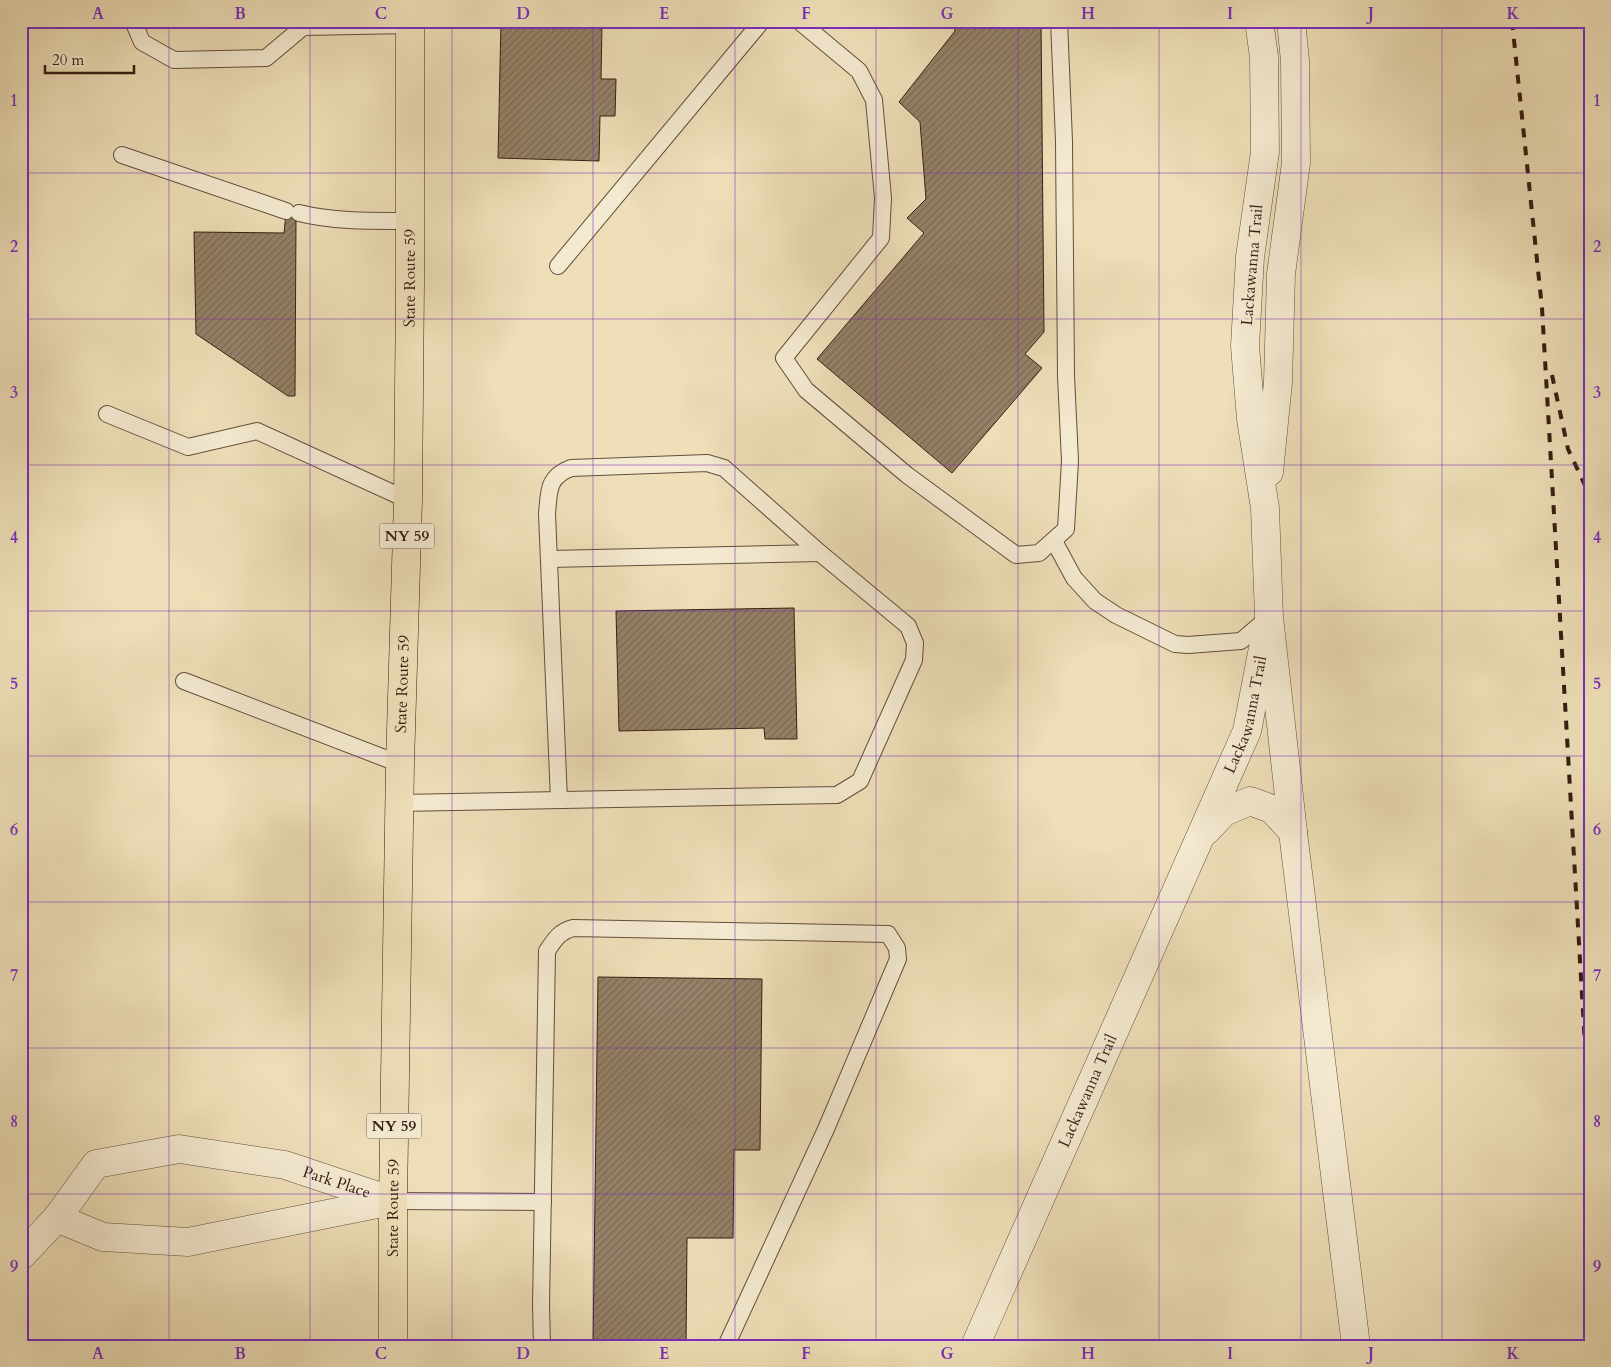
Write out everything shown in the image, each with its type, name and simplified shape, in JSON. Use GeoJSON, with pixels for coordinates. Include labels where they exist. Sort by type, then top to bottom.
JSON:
{"type":"FeatureCollection","features":[{"type":"Feature","properties":{"kind":"main road","name":"State Route 59"},"geometry":{"type":"LineString","coordinates":[[393,1346],[392,1201],[399,803],[408,500],[410,23]]}},
{"type":"Feature","properties":{"kind":"street","name":"Lackawanna Trail"},"geometry":{"type":"LineString","coordinates":[[1259,21],[1264,57],[1265,152],[1250,257],[1245,346],[1251,419],[1265,508],[1269,617],[1293,832],[1356,1346]]}},
{"type":"Feature","properties":{"kind":"street","name":"Lackawanna Trail"},"geometry":{"type":"LineString","coordinates":[[1265,508],[1278,382],[1281,274],[1296,163],[1295,61],[1290,21]]}},
{"type":"Feature","properties":{"kind":"street","name":"Lackawanna Trail"},"geometry":{"type":"LineString","coordinates":[[975,1346],[1247,731],[1269,617]]}},
{"type":"Feature","properties":{"kind":"street","name":"Lackawanna Trail"},"geometry":{"type":"LineString","coordinates":[[1200,836],[1224,812],[1250,801],[1272,809],[1293,832]]}},
{"type":"Feature","properties":{"kind":"street","name":"Park Place"},"geometry":{"type":"LineString","coordinates":[[21,1256],[57,1218],[96,1164],[180,1149],[285,1165],[392,1201]]}},
{"type":"Feature","properties":{"kind":"street","name":"Park Place"},"geometry":{"type":"LineString","coordinates":[[57,1218],[103,1237],[188,1242],[392,1201]]}},
{"type":"Feature","properties":{"kind":"lane"},"geometry":{"type":"LineString","coordinates":[[133,21],[142,42],[174,60],[266,58],[303,24],[410,23]]}},
{"type":"Feature","properties":{"kind":"lane"},"geometry":{"type":"LineString","coordinates":[[558,266],[762,21]]}},
{"type":"Feature","properties":{"kind":"lane"},"geometry":{"type":"LineString","coordinates":[[799,21],[859,71],[874,100],[884,198],[881,238],[784,358],[806,390],[907,476],[1016,555],[1039,553],[1066,529],[1070,461],[1066,376],[1064,141],[1059,21]]}},
{"type":"Feature","properties":{"kind":"lane"},"geometry":{"type":"LineString","coordinates":[[122,155],[292,212],[318,218],[354,221],[410,221]]}},
{"type":"Feature","properties":{"kind":"lane"},"geometry":{"type":"LineString","coordinates":[[107,414],[188,447],[257,431],[408,500]]}},
{"type":"Feature","properties":{"kind":"lane"},"geometry":{"type":"LineString","coordinates":[[399,803],[836,795],[860,781],[914,660],[915,643],[908,626],[820,553],[724,468],[707,464],[571,468],[560,472],[549,488],[547,514],[559,800]]}},
{"type":"Feature","properties":{"kind":"lane"},"geometry":{"type":"LineString","coordinates":[[1054,541],[1074,578],[1095,601],[1116,615],[1175,644],[1188,645],[1241,641],[1269,617]]}},
{"type":"Feature","properties":{"kind":"lane"},"geometry":{"type":"LineString","coordinates":[[549,559],[820,553]]}},
{"type":"Feature","properties":{"kind":"lane"},"geometry":{"type":"LineString","coordinates":[[184,681],[400,764]]}},
{"type":"Feature","properties":{"kind":"lane"},"geometry":{"type":"LineString","coordinates":[[542,1346],[540,1306],[547,951],[555,938],[563,931],[573,928],[888,934],[897,948],[898,959],[826,1129],[726,1346]]}},
{"type":"Feature","properties":{"kind":"lane"},"geometry":{"type":"LineString","coordinates":[[392,1201],[542,1202]]}},
{"type":"Feature","properties":{"kind":"building"},"geometry":{"type":"Polygon","coordinates":[[[525,21],[579,21],[579,24],[602,24],[601,79],[616,79],[615,116],[600,116],[599,161],[498,158],[501,22],[525,23],[525,21]]]}},
{"type":"Feature","properties":{"kind":"building"},"geometry":{"type":"Polygon","coordinates":[[[954,21],[1041,21],[1044,332],[1025,354],[1042,368],[952,473],[817,359],[924,233],[907,218],[926,199],[920,122],[899,102],[955,31],[954,21]]]}},
{"type":"Feature","properties":{"kind":"building"},"geometry":{"type":"Polygon","coordinates":[[[286,214],[294,215],[296,219],[295,396],[288,396],[196,334],[194,232],[284,233],[286,214]]]}},
{"type":"Feature","properties":{"kind":"building"},"geometry":{"type":"Polygon","coordinates":[[[794,608],[797,739],[765,739],[764,728],[619,731],[616,611],[794,608]]]}},
{"type":"Feature","properties":{"kind":"building"},"geometry":{"type":"Polygon","coordinates":[[[598,977],[762,979],[760,1150],[734,1150],[733,1238],[687,1238],[686,1346],[593,1346],[598,977]]]}},
{"type":"Feature","properties":{"kind":"railway"},"geometry":{"type":"LineString","coordinates":[[1512,21],[1542,308],[1590,1132]]}},
{"type":"Feature","properties":{"kind":"railway"},"geometry":{"type":"LineString","coordinates":[[1552,375],[1568,449],[1590,496]]}}]}
